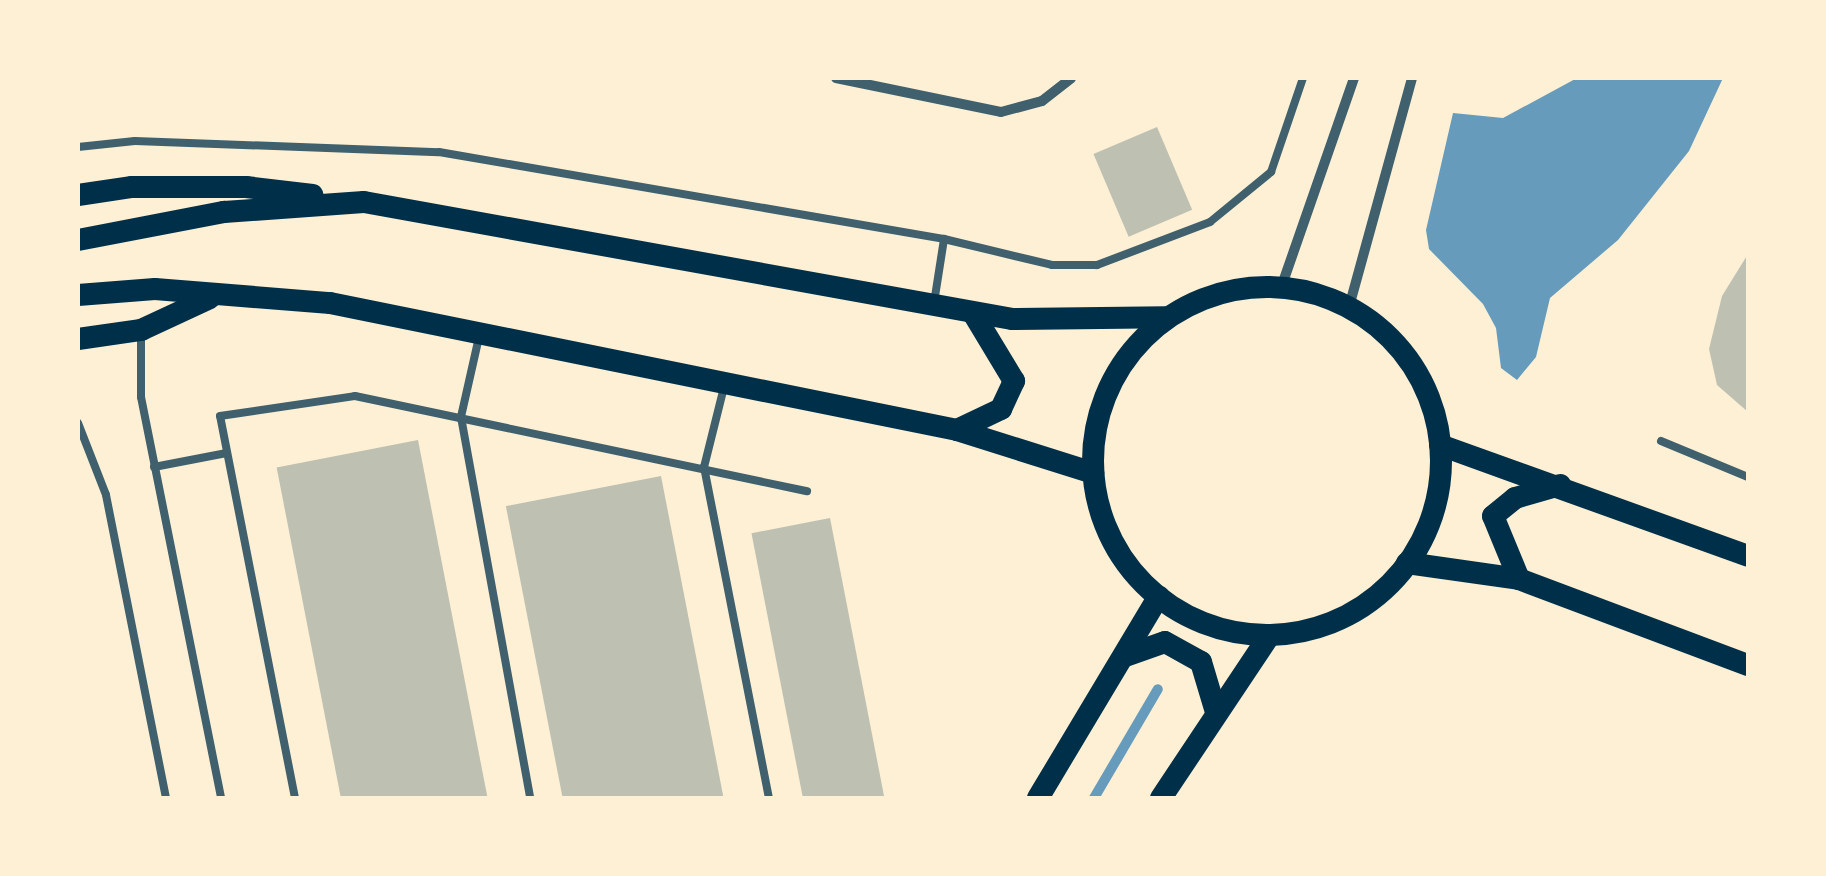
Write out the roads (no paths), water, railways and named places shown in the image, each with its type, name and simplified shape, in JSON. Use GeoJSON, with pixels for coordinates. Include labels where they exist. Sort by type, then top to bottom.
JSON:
{"type":"FeatureCollection","features":[{"type":"Feature","properties":{"kind":"main road"},"geometry":{"type":"LineString","coordinates":[[78,195],[132,187],[246,186],[364,202],[1012,320],[1165,317]]}},
{"type":"Feature","properties":{"kind":"main road"},"geometry":{"type":"LineString","coordinates":[[78,240],[224,212],[364,202]]}},
{"type":"Feature","properties":{"kind":"main road"},"geometry":{"type":"LineString","coordinates":[[1282,286],[1350,306],[1394,342],[1426,389],[1440,445],[1434,507],[1407,563],[1349,617],[1309,633],[1267,639],[1188,615],[1160,596],[1126,562],[1104,519],[1094,472],[1096,428],[1109,385],[1132,348],[1165,317],[1214,293],[1282,286]]}},
{"type":"Feature","properties":{"kind":"main road"},"geometry":{"type":"LineString","coordinates":[[78,296],[156,290],[210,298],[330,302],[957,430],[1094,472]]}},
{"type":"Feature","properties":{"kind":"main road"},"geometry":{"type":"LineString","coordinates":[[78,339],[140,330],[210,298]]}},
{"type":"Feature","properties":{"kind":"main road"},"geometry":{"type":"LineString","coordinates":[[957,430],[1001,410],[1014,381],[973,312]]}},
{"type":"Feature","properties":{"kind":"main road"},"geometry":{"type":"LineString","coordinates":[[1440,445],[1560,485],[1748,556]]}},
{"type":"Feature","properties":{"kind":"main road"},"geometry":{"type":"LineString","coordinates":[[1519,579],[1493,516],[1516,498],[1560,485]]}},
{"type":"Feature","properties":{"kind":"main road"},"geometry":{"type":"LineString","coordinates":[[1407,563],[1519,579],[1748,665]]}},
{"type":"Feature","properties":{"kind":"main road"},"geometry":{"type":"LineString","coordinates":[[1038,798],[1160,596]]}},
{"type":"Feature","properties":{"kind":"main road"},"geometry":{"type":"LineString","coordinates":[[1161,798],[1215,709],[1267,639]]}},
{"type":"Feature","properties":{"kind":"main road"},"geometry":{"type":"LineString","coordinates":[[1122,658],[1165,642],[1201,662],[1215,709]]}},
{"type":"Feature","properties":{"kind":"street"},"geometry":{"type":"LineString","coordinates":[[836,78],[1001,112],[1042,101],[1071,78]]}},
{"type":"Feature","properties":{"kind":"street"},"geometry":{"type":"LineString","coordinates":[[1282,286],[1354,78]]}},
{"type":"Feature","properties":{"kind":"street"},"geometry":{"type":"LineString","coordinates":[[1350,306],[1412,78]]}},
{"type":"Feature","properties":{"kind":"lane"},"geometry":{"type":"LineString","coordinates":[[78,147],[136,142],[440,152],[944,239],[1052,265],[1097,264],[1210,222],[1272,172],[1303,78]]}},
{"type":"Feature","properties":{"kind":"lane"},"geometry":{"type":"LineString","coordinates":[[934,305],[944,239]]}},
{"type":"Feature","properties":{"kind":"lane"},"geometry":{"type":"LineString","coordinates":[[140,330],[141,397],[221,798]]}},
{"type":"Feature","properties":{"kind":"lane"},"geometry":{"type":"LineString","coordinates":[[480,333],[461,417],[530,798]]}},
{"type":"Feature","properties":{"kind":"lane"},"geometry":{"type":"LineString","coordinates":[[725,383],[704,468],[769,798]]}},
{"type":"Feature","properties":{"kind":"lane"},"geometry":{"type":"LineString","coordinates":[[296,798],[220,416],[354,396],[807,492]]}},
{"type":"Feature","properties":{"kind":"lane"},"geometry":{"type":"LineString","coordinates":[[78,422],[106,495],[166,798]]}},
{"type":"Feature","properties":{"kind":"lane"},"geometry":{"type":"LineString","coordinates":[[1660,441],[1748,478]]}},
{"type":"Feature","properties":{"kind":"lane"},"geometry":{"type":"LineString","coordinates":[[154,467],[227,453]]}},
{"type":"Feature","properties":{"kind":"water"},"geometry":{"type":"Polygon","coordinates":[[[1577,78],[1723,78],[1689,151],[1618,240],[1550,298],[1536,357],[1517,380],[1501,368],[1496,328],[1483,304],[1429,249],[1426,230],[1453,113],[1503,118],[1577,78]]]}},
{"type":"Feature","properties":{"kind":"waterway"},"geometry":{"type":"LineString","coordinates":[[1094,798],[1158,689]]}}]}
